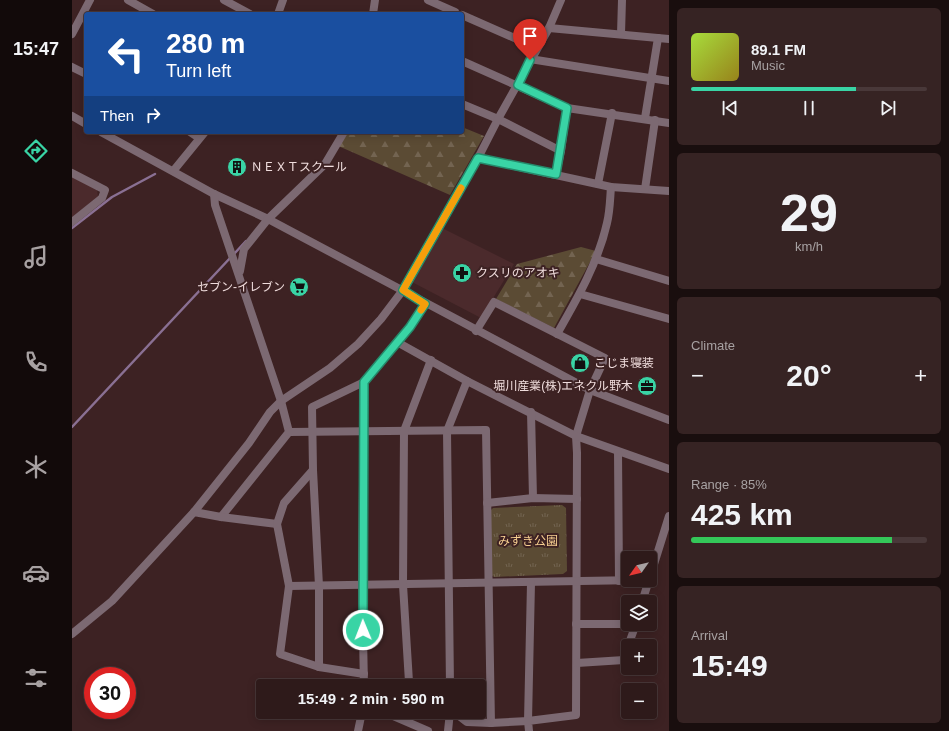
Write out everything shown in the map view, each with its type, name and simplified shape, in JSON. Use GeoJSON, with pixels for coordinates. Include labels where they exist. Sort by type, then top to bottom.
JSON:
{"type":"FeatureCollection","features":[{"type":"Feature","properties":{"kind":"street"},"geometry":{"type":"LineString","coordinates":[[86,12],[90,0]]}},
{"type":"Feature","properties":{"kind":"street"},"geometry":{"type":"LineString","coordinates":[[128,0],[149,12]]}},
{"type":"Feature","properties":{"kind":"street"},"geometry":{"type":"LineString","coordinates":[[224,0],[246,12]]}},
{"type":"Feature","properties":{"kind":"street"},"geometry":{"type":"LineString","coordinates":[[279,12],[283,0]]}},
{"type":"Feature","properties":{"kind":"street"},"geometry":{"type":"LineString","coordinates":[[373,12],[375,0]]}},
{"type":"Feature","properties":{"kind":"street"},"geometry":{"type":"LineString","coordinates":[[428,0],[454,12]]}},
{"type":"Feature","properties":{"kind":"street"},"geometry":{"type":"LineString","coordinates":[[72,634],[112,601],[194,512],[249,443],[270,412],[281,401],[330,368],[358,344],[403,290],[518,85],[536,48],[549,28],[561,0]]}},
{"type":"Feature","properties":{"kind":"street"},"geometry":{"type":"LineString","coordinates":[[621,34],[622,0]]}},
{"type":"Feature","properties":{"kind":"street"},"geometry":{"type":"LineString","coordinates":[[464,17],[536,48]]}},
{"type":"Feature","properties":{"kind":"street"},"geometry":{"type":"LineString","coordinates":[[72,34],[82,23]]}},
{"type":"Feature","properties":{"kind":"street"},"geometry":{"type":"LineString","coordinates":[[549,28],[669,39]]}},
{"type":"Feature","properties":{"kind":"street"},"geometry":{"type":"LineString","coordinates":[[645,118],[650,78],[658,38]]}},
{"type":"Feature","properties":{"kind":"street"},"geometry":{"type":"LineString","coordinates":[[530,60],[669,81]]}},
{"type":"Feature","properties":{"kind":"street"},"geometry":{"type":"LineString","coordinates":[[464,62],[567,108],[612,113],[669,123]]}},
{"type":"Feature","properties":{"kind":"street"},"geometry":{"type":"LineString","coordinates":[[72,67],[84,73]]}},
{"type":"Feature","properties":{"kind":"street"},"geometry":{"type":"LineString","coordinates":[[464,105],[498,119],[560,151]]}},
{"type":"Feature","properties":{"kind":"street"},"geometry":{"type":"LineString","coordinates":[[556,174],[567,108]]}},
{"type":"Feature","properties":{"kind":"street"},"geometry":{"type":"LineString","coordinates":[[598,184],[612,113]]}},
{"type":"Feature","properties":{"kind":"street"},"geometry":{"type":"LineString","coordinates":[[72,116],[84,123]]}},
{"type":"Feature","properties":{"kind":"street"},"geometry":{"type":"LineString","coordinates":[[645,189],[655,120]]}},
{"type":"Feature","properties":{"kind":"street"},"geometry":{"type":"LineString","coordinates":[[105,134],[174,170],[214,194],[268,219],[403,290],[425,304],[590,390],[669,420]]}},
{"type":"Feature","properties":{"kind":"street"},"geometry":{"type":"LineString","coordinates":[[239,273],[244,249],[268,219],[326,164],[343,134]]}},
{"type":"Feature","properties":{"kind":"street"},"geometry":{"type":"LineString","coordinates":[[174,170],[202,135]]}},
{"type":"Feature","properties":{"kind":"street"},"geometry":{"type":"LineString","coordinates":[[478,158],[598,184],[669,191]]}},
{"type":"Feature","properties":{"kind":"street"},"geometry":{"type":"LineString","coordinates":[[72,173],[105,190],[102,198],[72,222]]}},
{"type":"Feature","properties":{"kind":"street"},"geometry":{"type":"LineString","coordinates":[[557,334],[580,294],[596,259],[607,223],[611,186]]}},
{"type":"Feature","properties":{"kind":"street"},"geometry":{"type":"LineString","coordinates":[[214,194],[215,205],[281,401],[289,432]]}},
{"type":"Feature","properties":{"kind":"street"},"geometry":{"type":"LineString","coordinates":[[596,259],[669,281]]}},
{"type":"Feature","properties":{"kind":"street"},"geometry":{"type":"LineString","coordinates":[[580,294],[669,318]]}},
{"type":"Feature","properties":{"kind":"street"},"geometry":{"type":"LineString","coordinates":[[463,719],[467,722],[491,723],[528,721],[576,715],[576,436],[590,390],[605,358],[494,302],[476,331]]}},
{"type":"Feature","properties":{"kind":"street"},"geometry":{"type":"LineString","coordinates":[[319,667],[319,586],[313,470],[312,407],[364,382],[397,342],[425,304]]}},
{"type":"Feature","properties":{"kind":"street"},"geometry":{"type":"LineString","coordinates":[[397,342],[467,381],[576,436],[669,469]]}},
{"type":"Feature","properties":{"kind":"street"},"geometry":{"type":"LineString","coordinates":[[409,679],[403,585],[404,431],[431,360]]}},
{"type":"Feature","properties":{"kind":"street"},"geometry":{"type":"LineString","coordinates":[[450,679],[447,431],[467,381]]}},
{"type":"Feature","properties":{"kind":"street"},"geometry":{"type":"LineString","coordinates":[[364,382],[362,584],[364,679]]}},
{"type":"Feature","properties":{"kind":"street"},"geometry":{"type":"LineString","coordinates":[[531,412],[533,498]]}},
{"type":"Feature","properties":{"kind":"street"},"geometry":{"type":"LineString","coordinates":[[289,432],[486,430],[491,723]]}},
{"type":"Feature","properties":{"kind":"street"},"geometry":{"type":"LineString","coordinates":[[221,517],[289,432]]}},
{"type":"Feature","properties":{"kind":"street"},"geometry":{"type":"LineString","coordinates":[[289,586],[619,581],[618,452]]}},
{"type":"Feature","properties":{"kind":"street"},"geometry":{"type":"LineString","coordinates":[[313,470],[284,503],[277,524],[289,586],[280,654],[319,667],[364,674]]}},
{"type":"Feature","properties":{"kind":"street"},"geometry":{"type":"LineString","coordinates":[[487,503],[533,498],[577,499]]}},
{"type":"Feature","properties":{"kind":"street"},"geometry":{"type":"LineString","coordinates":[[194,512],[277,524]]}},
{"type":"Feature","properties":{"kind":"street"},"geometry":{"type":"LineString","coordinates":[[657,554],[669,516]]}},
{"type":"Feature","properties":{"kind":"street"},"geometry":{"type":"LineString","coordinates":[[529,731],[531,583]]}},
{"type":"Feature","properties":{"kind":"street"},"geometry":{"type":"LineString","coordinates":[[576,624],[621,624]]}},
{"type":"Feature","properties":{"kind":"street"},"geometry":{"type":"LineString","coordinates":[[577,663],[621,660]]}},
{"type":"Feature","properties":{"kind":"street"},"geometry":{"type":"LineString","coordinates":[[358,731],[361,719]]}},
{"type":"Feature","properties":{"kind":"street"},"geometry":{"type":"LineString","coordinates":[[400,719],[428,731]]}},
{"type":"Feature","properties":{"kind":"street"},"geometry":{"type":"LineString","coordinates":[[448,731],[449,719]]}},
{"type":"Feature","properties":{"kind":"shaded area"},"geometry":{"type":"Polygon","coordinates":[[[72,176],[97,189],[98,197],[72,217],[72,176]]]}},
{"type":"Feature","properties":{"kind":"shaded area","name":"クスリのアオキ"},"geometry":{"type":"Polygon","coordinates":[[[440,227],[514,264],[481,318],[410,281],[440,227]]]}},
{"type":"Feature","properties":{"kind":"green space"},"geometry":{"type":"Polygon","coordinates":[[[464,128],[484,136],[450,195],[336,145],[344,134],[464,134],[464,128]]]}},
{"type":"Feature","properties":{"kind":"green space"},"geometry":{"type":"Polygon","coordinates":[[[581,247],[596,251],[554,328],[496,299],[517,264],[581,247]]]}},
{"type":"Feature","properties":{"kind":"green space","name":"みずき公園"},"geometry":{"type":"Polygon","coordinates":[[[562,505],[566,508],[567,571],[563,574],[494,577],[490,574],[490,511],[493,508],[562,505]]]}},
{"type":"Feature","properties":{"kind":"waterway"},"geometry":{"type":"LineString","coordinates":[[72,228],[112,197],[155,174]]}},
{"type":"Feature","properties":{"kind":"waterway"},"geometry":{"type":"LineString","coordinates":[[234,254],[246,241]]}},
{"type":"Feature","properties":{"kind":"waterway"},"geometry":{"type":"LineString","coordinates":[[72,427],[231,257]]}},
{"type":"Feature","properties":{"kind":"slow traffic"},"geometry":{"type":"LineString","coordinates":[[421,310],[425,304],[403,290],[461,188]]}},
{"type":"Feature","properties":{"kind":"place","name":"ＮＥＸＴスクール"},"geometry":{"type":"Point","coordinates":[237,167]}},
{"type":"Feature","properties":{"kind":"place","name":"クスリのアオキ"},"geometry":{"type":"Point","coordinates":[462,273]}},
{"type":"Feature","properties":{"kind":"place","name":"セブン-イレブン"},"geometry":{"type":"Point","coordinates":[299,287]}},
{"type":"Feature","properties":{"kind":"place","name":"こじま寝装"},"geometry":{"type":"Point","coordinates":[580,363]}},
{"type":"Feature","properties":{"kind":"place","name":"堀川産業(株)エネクル野木"},"geometry":{"type":"Point","coordinates":[647,386]}},
{"type":"Feature","properties":{"kind":"route"},"geometry":{"type":"LineString","coordinates":[[363,630],[364,382],[410,327],[425,304],[403,290],[478,158],[556,174],[567,108],[518,85],[530,60]]}}]}
